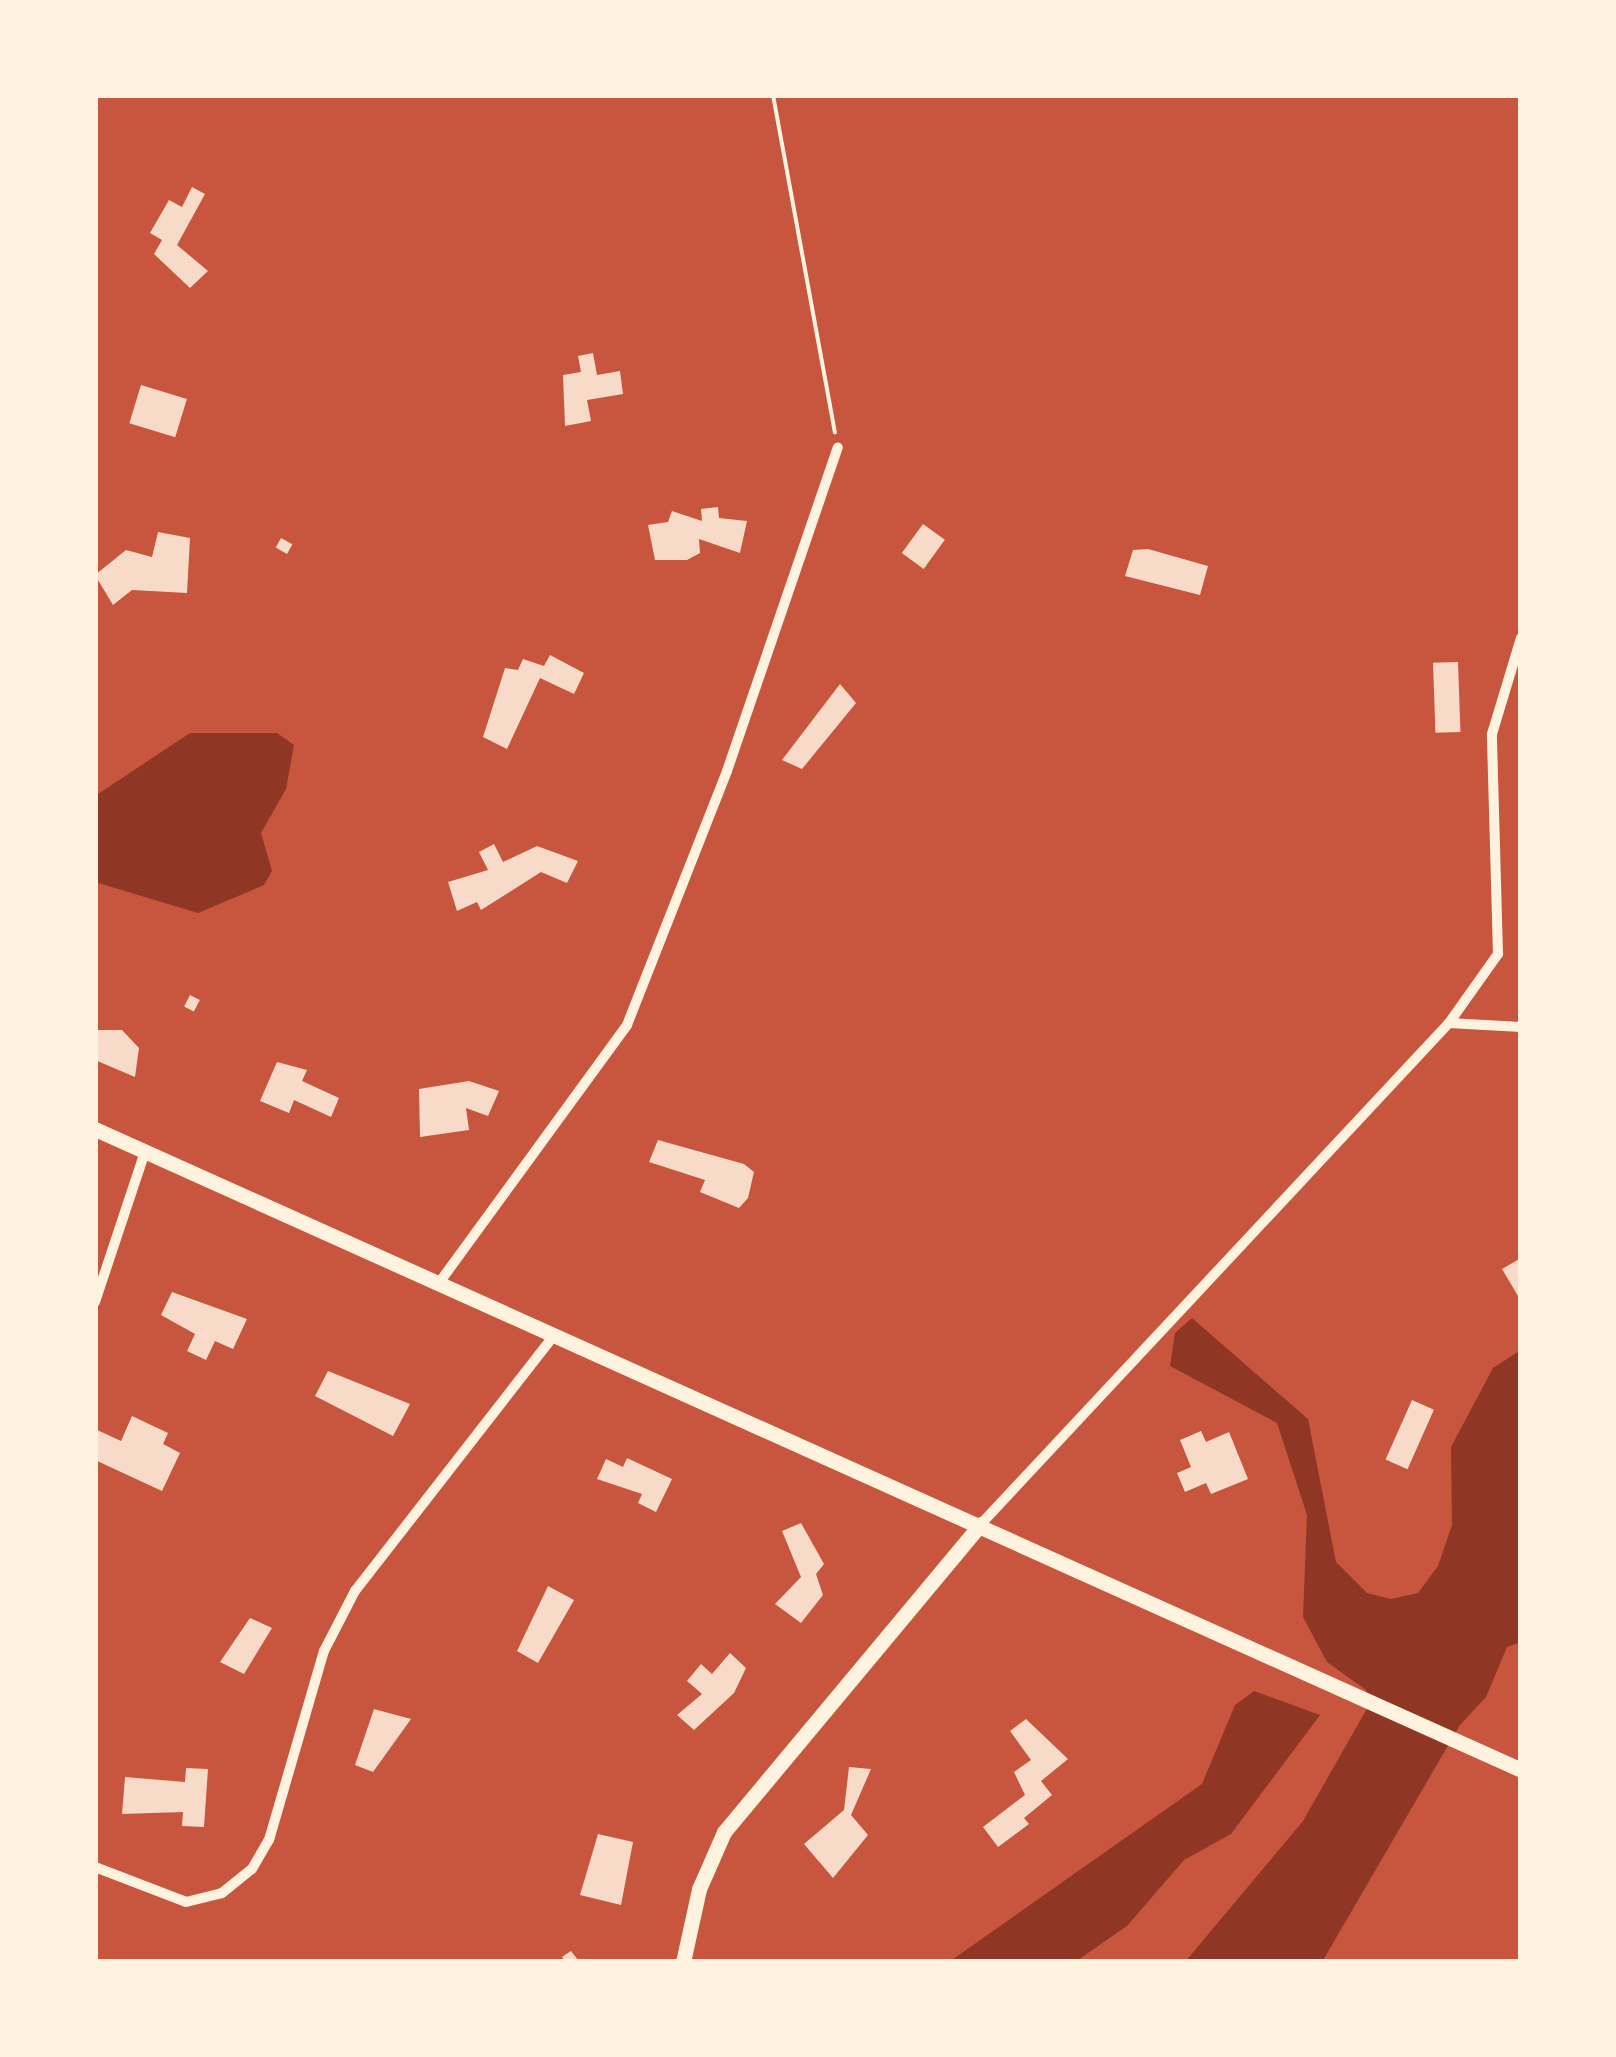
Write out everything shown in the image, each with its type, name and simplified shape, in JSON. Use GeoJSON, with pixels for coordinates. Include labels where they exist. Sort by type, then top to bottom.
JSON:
{"type":"FeatureCollection","features":[{"type":"Feature","properties":{"kind":"street"},"geometry":{"type":"LineString","coordinates":[[438,1283],[627,1025],[727,770],[838,447]]}},
{"type":"Feature","properties":{"kind":"street"},"geometry":{"type":"LineString","coordinates":[[683,1962],[699,1889],[731,1822],[981,1524],[1449,1023],[1498,954],[1492,734],[1521,638]]}},
{"type":"Feature","properties":{"kind":"street"},"geometry":{"type":"LineString","coordinates":[[1449,1023],[1521,1027]]}},
{"type":"Feature","properties":{"kind":"street"},"geometry":{"type":"LineString","coordinates":[[95,1129],[1521,1770]]}},
{"type":"Feature","properties":{"kind":"street"},"geometry":{"type":"LineString","coordinates":[[95,1302],[145,1152]]}},
{"type":"Feature","properties":{"kind":"street"},"geometry":{"type":"LineString","coordinates":[[95,1867],[186,1902],[222,1892],[252,1870],[269,1840],[324,1651],[355,1591],[554,1335]]}},
{"type":"Feature","properties":{"kind":"path"},"geometry":{"type":"LineString","coordinates":[[773,95],[838,447]]}},
{"type":"Feature","properties":{"kind":"shaded area"},"geometry":{"type":"Polygon","coordinates":[[[190,733],[277,733],[294,745],[286,789],[261,833],[272,871],[264,885],[198,913],[95,882],[95,796],[190,733]]]}},
{"type":"Feature","properties":{"kind":"shaded area"},"geometry":{"type":"Polygon","coordinates":[[[1192,1318],[1308,1419],[1336,1562],[1367,1593],[1391,1599],[1418,1593],[1438,1566],[1452,1525],[1451,1447],[1493,1368],[1521,1350],[1521,1642],[1507,1647],[1486,1697],[1460,1725],[1322,1962],[1185,1962],[1303,1821],[1369,1705],[1366,1690],[1327,1662],[1303,1617],[1307,1515],[1277,1423],[1170,1366],[1175,1333],[1192,1318]]]}},
{"type":"Feature","properties":{"kind":"shaded area"},"geometry":{"type":"Polygon","coordinates":[[[1254,1691],[1320,1715],[1231,1834],[1184,1860],[1127,1926],[1075,1962],[949,1962],[1202,1784],[1235,1705],[1254,1691]]]}},
{"type":"Feature","properties":{"kind":"building"},"geometry":{"type":"Polygon","coordinates":[[[192,187],[205,194],[177,245],[208,271],[190,288],[154,254],[162,240],[150,233],[169,200],[182,207],[192,187]]]}},
{"type":"Feature","properties":{"kind":"building"},"geometry":{"type":"Polygon","coordinates":[[[593,353],[597,375],[620,371],[623,394],[587,400],[591,421],[565,426],[563,375],[581,372],[578,356],[593,353]]]}},
{"type":"Feature","properties":{"kind":"building"},"geometry":{"type":"Polygon","coordinates":[[[141,385],[187,399],[175,437],[129,423],[141,385]]]}},
{"type":"Feature","properties":{"kind":"building"},"geometry":{"type":"Polygon","coordinates":[[[718,507],[719,518],[747,521],[740,553],[699,539],[700,553],[687,560],[655,560],[648,525],[668,522],[672,511],[702,521],[701,509],[718,507]]]}},
{"type":"Feature","properties":{"kind":"building"},"geometry":{"type":"Polygon","coordinates":[[[923,524],[945,540],[924,569],[902,553],[923,524]]]}},
{"type":"Feature","properties":{"kind":"building"},"geometry":{"type":"Polygon","coordinates":[[[158,532],[190,538],[187,593],[132,590],[113,605],[95,575],[126,550],[152,557],[158,532]]]}},
{"type":"Feature","properties":{"kind":"building"},"geometry":{"type":"Polygon","coordinates":[[[281,538],[292,544],[287,554],[276,548],[281,538]]]}},
{"type":"Feature","properties":{"kind":"building"},"geometry":{"type":"Polygon","coordinates":[[[1148,549],[1208,566],[1200,595],[1125,576],[1133,550],[1148,549]]]}},
{"type":"Feature","properties":{"kind":"building"},"geometry":{"type":"Polygon","coordinates":[[[550,655],[584,673],[574,694],[540,678],[507,749],[483,737],[505,668],[518,670],[523,659],[544,666],[550,655]]]}},
{"type":"Feature","properties":{"kind":"building"},"geometry":{"type":"Polygon","coordinates":[[[1458,662],[1460,732],[1435,733],[1433,663],[1458,662]]]}},
{"type":"Feature","properties":{"kind":"building"},"geometry":{"type":"Polygon","coordinates":[[[840,684],[856,703],[802,769],[782,760],[840,684]]]}},
{"type":"Feature","properties":{"kind":"building"},"geometry":{"type":"Polygon","coordinates":[[[494,844],[503,862],[537,846],[578,861],[567,883],[541,872],[481,910],[477,902],[457,911],[448,882],[488,870],[479,852],[494,844]]]}},
{"type":"Feature","properties":{"kind":"building"},"geometry":{"type":"Polygon","coordinates":[[[190,995],[200,1000],[194,1012],[184,1007],[190,995]]]}},
{"type":"Feature","properties":{"kind":"building"},"geometry":{"type":"Polygon","coordinates":[[[95,1015],[97,1030],[122,1030],[139,1048],[135,1077],[95,1060],[95,1015]]]}},
{"type":"Feature","properties":{"kind":"building"},"geometry":{"type":"Polygon","coordinates":[[[277,1062],[307,1070],[302,1081],[339,1098],[331,1117],[294,1100],[289,1113],[260,1101],[277,1062]]]}},
{"type":"Feature","properties":{"kind":"building"},"geometry":{"type":"Polygon","coordinates":[[[469,1081],[499,1091],[488,1116],[466,1108],[469,1130],[420,1137],[419,1089],[469,1081]]]}},
{"type":"Feature","properties":{"kind":"building"},"geometry":{"type":"Polygon","coordinates":[[[658,1140],[744,1164],[754,1172],[748,1198],[739,1208],[700,1192],[705,1180],[649,1162],[658,1140]]]}},
{"type":"Feature","properties":{"kind":"building"},"geometry":{"type":"Polygon","coordinates":[[[1521,1258],[1521,1294],[1518,1296],[1502,1269],[1521,1258]]]}},
{"type":"Feature","properties":{"kind":"building"},"geometry":{"type":"Polygon","coordinates":[[[172,1292],[247,1319],[233,1349],[215,1341],[206,1360],[187,1351],[195,1334],[161,1315],[172,1292]]]}},
{"type":"Feature","properties":{"kind":"building"},"geometry":{"type":"Polygon","coordinates":[[[328,1371],[410,1404],[393,1436],[315,1396],[328,1371]]]}},
{"type":"Feature","properties":{"kind":"building"},"geometry":{"type":"Polygon","coordinates":[[[1412,1400],[1434,1410],[1407,1469],[1386,1459],[1412,1400]]]}},
{"type":"Feature","properties":{"kind":"building"},"geometry":{"type":"Polygon","coordinates":[[[132,1416],[168,1433],[163,1444],[180,1453],[162,1491],[95,1460],[95,1429],[121,1441],[132,1416]]]}},
{"type":"Feature","properties":{"kind":"building"},"geometry":{"type":"Polygon","coordinates":[[[1201,1431],[1206,1442],[1229,1432],[1248,1479],[1211,1494],[1206,1483],[1185,1492],[1177,1473],[1191,1467],[1180,1440],[1201,1431]]]}},
{"type":"Feature","properties":{"kind":"building"},"geometry":{"type":"Polygon","coordinates":[[[627,1458],[672,1479],[656,1512],[638,1503],[642,1494],[597,1479],[606,1459],[623,1467],[627,1458]]]}},
{"type":"Feature","properties":{"kind":"building"},"geometry":{"type":"Polygon","coordinates":[[[801,1523],[824,1564],[816,1574],[823,1595],[801,1623],[775,1604],[801,1577],[782,1531],[801,1523]]]}},
{"type":"Feature","properties":{"kind":"building"},"geometry":{"type":"Polygon","coordinates":[[[548,1586],[574,1600],[538,1663],[517,1651],[548,1586]]]}},
{"type":"Feature","properties":{"kind":"building"},"geometry":{"type":"Polygon","coordinates":[[[250,1618],[272,1628],[244,1674],[220,1662],[250,1618]]]}},
{"type":"Feature","properties":{"kind":"building"},"geometry":{"type":"Polygon","coordinates":[[[730,1653],[746,1668],[734,1693],[694,1730],[677,1715],[702,1694],[687,1681],[701,1664],[712,1674],[730,1653]]]}},
{"type":"Feature","properties":{"kind":"building"},"geometry":{"type":"Polygon","coordinates":[[[374,1709],[411,1719],[373,1772],[355,1765],[374,1709]]]}},
{"type":"Feature","properties":{"kind":"building"},"geometry":{"type":"Polygon","coordinates":[[[1026,1719],[1068,1759],[1041,1781],[1052,1795],[1024,1818],[1029,1824],[998,1847],[983,1827],[1025,1795],[1014,1772],[1031,1760],[1010,1731],[1026,1719]]]}},
{"type":"Feature","properties":{"kind":"building"},"geometry":{"type":"Polygon","coordinates":[[[849,1767],[871,1769],[851,1815],[868,1835],[833,1878],[804,1844],[844,1810],[849,1767]]]}},
{"type":"Feature","properties":{"kind":"building"},"geometry":{"type":"Polygon","coordinates":[[[186,1768],[208,1769],[204,1827],[182,1826],[183,1812],[122,1814],[125,1777],[185,1782],[186,1768]]]}},
{"type":"Feature","properties":{"kind":"building"},"geometry":{"type":"Polygon","coordinates":[[[598,1834],[633,1842],[621,1905],[580,1895],[598,1834]]]}},
{"type":"Feature","properties":{"kind":"building"},"geometry":{"type":"Polygon","coordinates":[[[571,1951],[578,1960],[565,1962],[562,1957],[571,1951]]]}}]}
